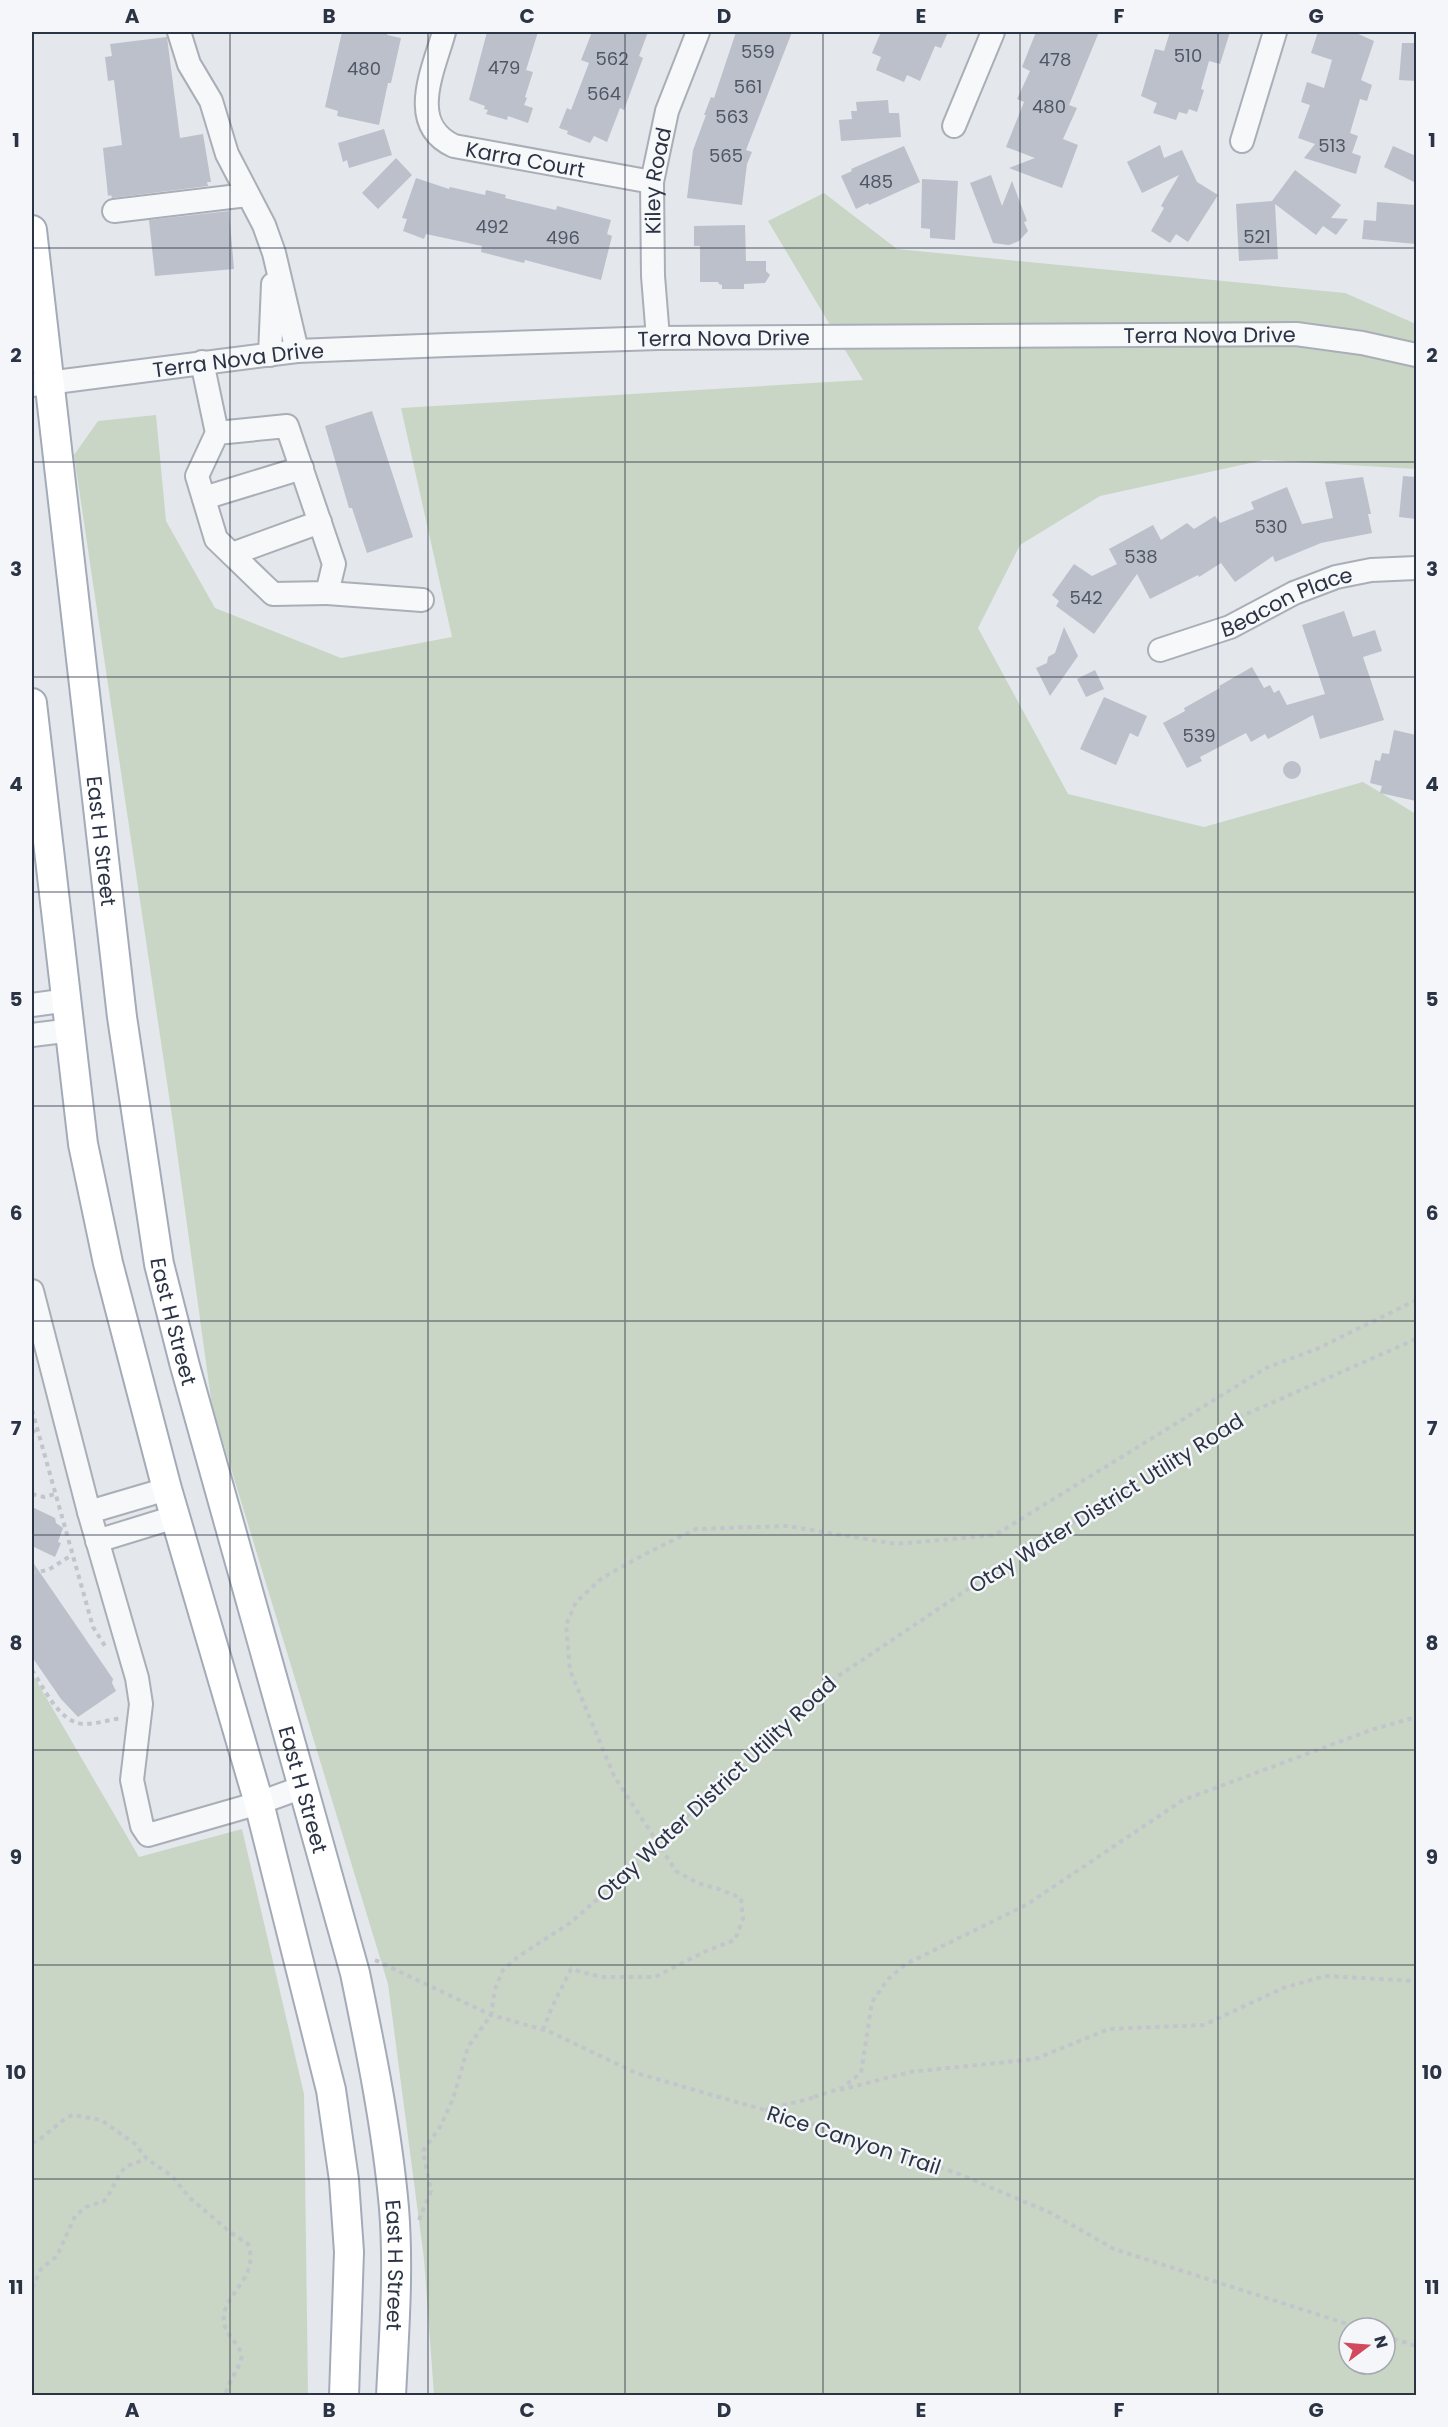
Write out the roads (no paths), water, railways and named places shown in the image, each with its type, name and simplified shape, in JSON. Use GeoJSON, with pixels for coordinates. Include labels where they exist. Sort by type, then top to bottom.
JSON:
{"type":"FeatureCollection","features":[{"type":"Feature","properties":{"kind":"main road","name":"East H Street"},"geometry":{"type":"LineString","coordinates":[[32,230],[41,385],[122,1017],[159,1264],[185,1366],[349,1949],[374,2063],[394,2209],[396,2311],[391,2396]]}},
{"type":"Feature","properties":{"kind":"main road"},"geometry":{"type":"LineString","coordinates":[[32,703],[86,1155],[108,1263],[167,1489],[259,1803],[310,2001],[334,2113],[344,2180],[349,2252],[344,2396]]}},
{"type":"Feature","properties":{"kind":"street"},"geometry":{"type":"LineString","coordinates":[[179,32],[189,64],[212,101],[227,154],[264,225],[274,253],[297,351]]}},
{"type":"Feature","properties":{"kind":"street","name":"Karra Court"},"geometry":{"type":"LineString","coordinates":[[444,32],[426,102],[430,126],[441,139],[454,146],[652,182]]}},
{"type":"Feature","properties":{"kind":"street","name":"Kiley Road"},"geometry":{"type":"LineString","coordinates":[[658,338],[653,276],[652,182],[667,111],[698,32]]}},
{"type":"Feature","properties":{"kind":"street"},"geometry":{"type":"LineString","coordinates":[[954,126],[993,32]]}},
{"type":"Feature","properties":{"kind":"street"},"geometry":{"type":"LineString","coordinates":[[1242,141],[1275,32]]}},
{"type":"Feature","properties":{"kind":"street"},"geometry":{"type":"LineString","coordinates":[[114,211],[247,195]]}},
{"type":"Feature","properties":{"kind":"street"},"geometry":{"type":"LineString","coordinates":[[270,355],[274,253]]}},
{"type":"Feature","properties":{"kind":"street","name":"Terra Nova Drive"},"geometry":{"type":"LineString","coordinates":[[41,385],[297,351],[658,338],[1296,334],[1362,343],[1416,356]]}},
{"type":"Feature","properties":{"kind":"street"},"geometry":{"type":"LineString","coordinates":[[202,362],[217,433],[197,476],[216,539],[273,594],[327,592],[422,600]]}},
{"type":"Feature","properties":{"kind":"street"},"geometry":{"type":"LineString","coordinates":[[217,433],[287,426],[334,564],[327,592]]}},
{"type":"Feature","properties":{"kind":"street"},"geometry":{"type":"LineString","coordinates":[[204,498],[302,468]]}},
{"type":"Feature","properties":{"kind":"street"},"geometry":{"type":"LineString","coordinates":[[232,554],[320,522]]}},
{"type":"Feature","properties":{"kind":"street","name":"Beacon Place"},"geometry":{"type":"LineString","coordinates":[[1160,650],[1230,627],[1294,593],[1336,577],[1371,570],[1416,568]]}},
{"type":"Feature","properties":{"kind":"street"},"geometry":{"type":"LineString","coordinates":[[32,1005],[68,1000]]}},
{"type":"Feature","properties":{"kind":"street"},"geometry":{"type":"LineString","coordinates":[[32,1035],[72,1030]]}},
{"type":"Feature","properties":{"kind":"street"},"geometry":{"type":"LineString","coordinates":[[32,1291],[89,1512],[137,1678],[141,1704],[132,1780],[142,1826],[148,1835],[259,1803],[303,1787]]}},
{"type":"Feature","properties":{"kind":"street"},"geometry":{"type":"LineString","coordinates":[[89,1512],[167,1489]]}},
{"type":"Feature","properties":{"kind":"street"},"geometry":{"type":"LineString","coordinates":[[97,1541],[175,1517]]}}]}
